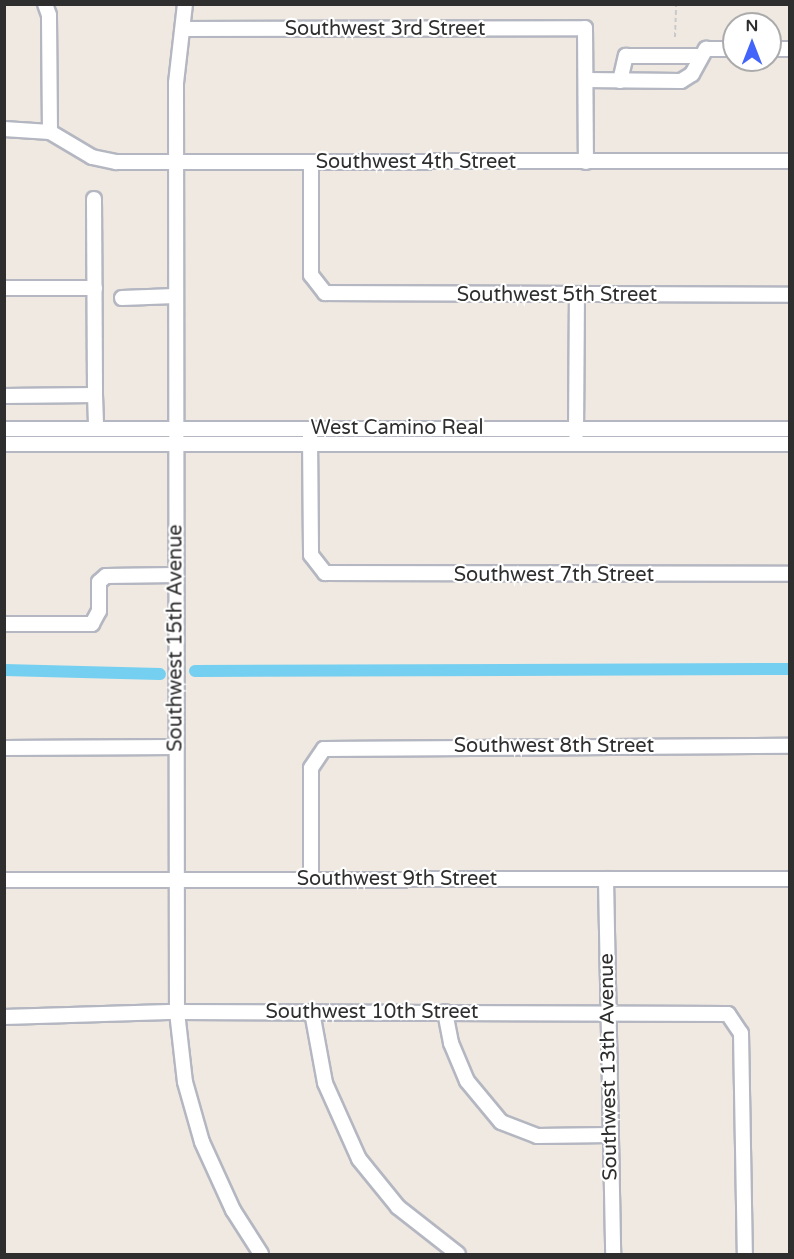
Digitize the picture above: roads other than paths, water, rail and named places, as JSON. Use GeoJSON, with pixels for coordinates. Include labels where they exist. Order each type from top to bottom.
{"type":"FeatureCollection","features":[{"type":"Feature","properties":{"kind":"street"},"geometry":{"type":"LineString","coordinates":[[4,129],[50,132],[49,15],[45,4]]}},
{"type":"Feature","properties":{"kind":"street","name":"Southwest 15th Avenue"},"geometry":{"type":"LineString","coordinates":[[185,4],[185,29],[176,83],[175,162],[177,1012],[185,1082],[202,1143],[233,1210],[261,1254]]}},
{"type":"Feature","properties":{"kind":"street","name":"Southwest 3rd Street"},"geometry":{"type":"LineString","coordinates":[[185,29],[585,28],[586,80]]}},
{"type":"Feature","properties":{"kind":"street"},"geometry":{"type":"LineString","coordinates":[[586,162],[586,80],[681,81],[692,74],[700,56],[706,49],[722,49]]}},
{"type":"Feature","properties":{"kind":"street"},"geometry":{"type":"LineString","coordinates":[[620,81],[626,56],[700,56]]}},
{"type":"Feature","properties":{"kind":"street","name":"Southwest 4th Street"},"geometry":{"type":"LineString","coordinates":[[50,132],[104,161],[789,161]]}},
{"type":"Feature","properties":{"kind":"street","name":"Southwest 5th Street"},"geometry":{"type":"LineString","coordinates":[[311,162],[311,275],[325,293],[577,296],[789,295]]}},
{"type":"Feature","properties":{"kind":"street"},"geometry":{"type":"LineString","coordinates":[[94,199],[96,429]]}},
{"type":"Feature","properties":{"kind":"street"},"geometry":{"type":"LineString","coordinates":[[4,288],[95,288]]}},
{"type":"Feature","properties":{"kind":"street"},"geometry":{"type":"LineString","coordinates":[[122,298],[175,296]]}},
{"type":"Feature","properties":{"kind":"street"},"geometry":{"type":"LineString","coordinates":[[576,444],[577,296]]}},
{"type":"Feature","properties":{"kind":"street"},"geometry":{"type":"LineString","coordinates":[[4,396],[95,395]]}},
{"type":"Feature","properties":{"kind":"street"},"geometry":{"type":"LineString","coordinates":[[310,428],[310,444]]}},
{"type":"Feature","properties":{"kind":"street","name":"West Camino Real"},"geometry":{"type":"LineString","coordinates":[[4,429],[789,429]]}},
{"type":"Feature","properties":{"kind":"street","name":"West Camino Real"},"geometry":{"type":"LineString","coordinates":[[4,444],[789,444]]}},
{"type":"Feature","properties":{"kind":"street","name":"Southwest 7th Street"},"geometry":{"type":"LineString","coordinates":[[310,444],[311,555],[321,569],[336,575],[789,574]]}},
{"type":"Feature","properties":{"kind":"street"},"geometry":{"type":"LineString","coordinates":[[4,624],[92,624],[99,611],[99,582],[106,576],[176,575]]}},
{"type":"Feature","properties":{"kind":"street","name":"Southwest 8th Street"},"geometry":{"type":"LineString","coordinates":[[311,879],[311,768],[320,753],[336,746],[789,746]]}},
{"type":"Feature","properties":{"kind":"street"},"geometry":{"type":"LineString","coordinates":[[4,748],[176,747]]}},
{"type":"Feature","properties":{"kind":"street","name":"Southwest 13th Avenue"},"geometry":{"type":"LineString","coordinates":[[606,879],[613,1254]]}},
{"type":"Feature","properties":{"kind":"street","name":"Southwest 9th Street"},"geometry":{"type":"LineString","coordinates":[[4,880],[789,879]]}},
{"type":"Feature","properties":{"kind":"street","name":"Southwest 10th Street"},"geometry":{"type":"LineString","coordinates":[[4,1017],[177,1012],[717,1012],[737,1022],[741,1033],[745,1254]]}},
{"type":"Feature","properties":{"kind":"street"},"geometry":{"type":"LineString","coordinates":[[312,1012],[325,1083],[359,1159],[398,1207],[458,1254]]}},
{"type":"Feature","properties":{"kind":"street"},"geometry":{"type":"LineString","coordinates":[[445,1012],[451,1042],[467,1081],[501,1122],[537,1136],[610,1135]]}},
{"type":"Feature","properties":{"kind":"waterway"},"geometry":{"type":"LineString","coordinates":[[195,671],[790,669]]}},
{"type":"Feature","properties":{"kind":"waterway"},"geometry":{"type":"LineString","coordinates":[[4,670],[160,674]]}}]}
